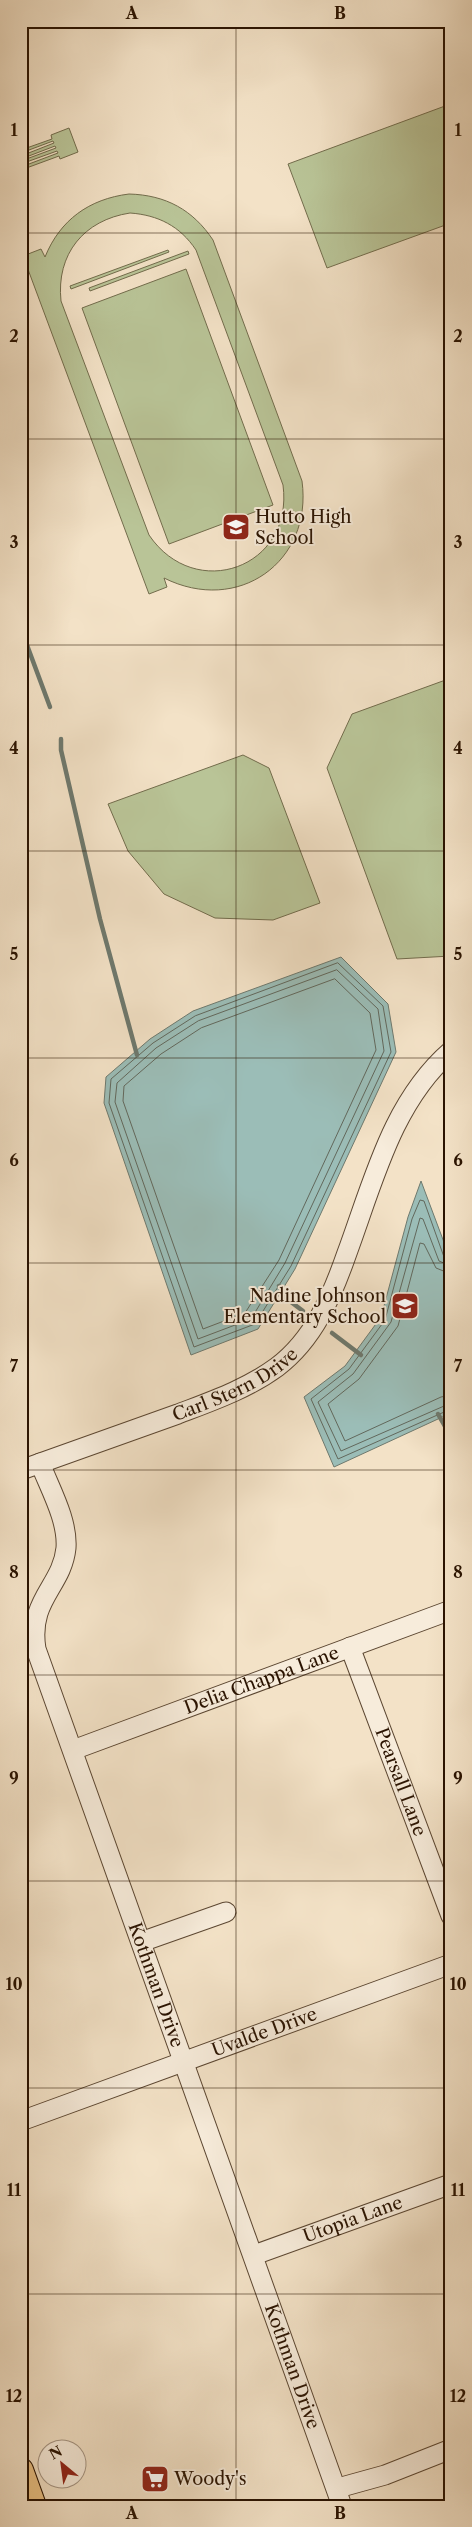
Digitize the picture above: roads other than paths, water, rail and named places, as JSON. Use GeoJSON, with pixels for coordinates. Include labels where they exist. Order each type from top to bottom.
{"type":"FeatureCollection","features":[{"type":"Feature","properties":{"kind":"main road"},"geometry":{"type":"LineString","coordinates":[[21,2470],[34,2506]]}},
{"type":"Feature","properties":{"kind":"street","name":"Carl Stern Drive"},"geometry":{"type":"LineString","coordinates":[[21,1470],[223,1397],[277,1367],[294,1352],[322,1315],[338,1279],[395,1125],[419,1085],[451,1050]]}},
{"type":"Feature","properties":{"kind":"street","name":"Kothman Drive"},"geometry":{"type":"LineString","coordinates":[[40,1463],[62,1523],[66,1548],[62,1562],[36,1616],[34,1633],[36,1649],[340,2497]]}},
{"type":"Feature","properties":{"kind":"street","name":"Delia Chappa Lane"},"geometry":{"type":"LineString","coordinates":[[73,1750],[451,1610]]}},
{"type":"Feature","properties":{"kind":"street","name":"Pearsall Lane"},"geometry":{"type":"LineString","coordinates":[[350,1648],[451,1916]]}},
{"type":"Feature","properties":{"kind":"street"},"geometry":{"type":"LineString","coordinates":[[141,1942],[226,1912]]}},
{"type":"Feature","properties":{"kind":"street","name":"Uvalde Drive"},"geometry":{"type":"LineString","coordinates":[[21,2121],[451,1964]]}},
{"type":"Feature","properties":{"kind":"street","name":"Utopia Lane"},"geometry":{"type":"LineString","coordinates":[[254,2255],[451,2184]]}},
{"type":"Feature","properties":{"kind":"street"},"geometry":{"type":"LineString","coordinates":[[340,2497],[385,2475],[451,2449]]}},
{"type":"Feature","properties":{"kind":"water"},"geometry":{"type":"Polygon","coordinates":[[[341,957],[388,1004],[396,1052],[295,1269],[258,1329],[191,1355],[104,1103],[106,1077],[150,1039],[193,1011],[341,957]]]}},
{"type":"Feature","properties":{"kind":"water"},"geometry":{"type":"Polygon","coordinates":[[[421,1181],[451,1261],[451,1413],[334,1467],[304,1397],[345,1366],[381,1317],[408,1217],[421,1181]]]}},
{"type":"Feature","properties":{"kind":"waterway"},"geometry":{"type":"LineString","coordinates":[[21,629],[50,707]]}},
{"type":"Feature","properties":{"kind":"waterway"},"geometry":{"type":"LineString","coordinates":[[61,739],[61,750],[100,919],[137,1055]]}},
{"type":"Feature","properties":{"kind":"waterway"},"geometry":{"type":"LineString","coordinates":[[279,1286],[287,1299],[303,1311]]}},
{"type":"Feature","properties":{"kind":"waterway"},"geometry":{"type":"LineString","coordinates":[[332,1333],[361,1355]]}},
{"type":"Feature","properties":{"kind":"waterway"},"geometry":{"type":"LineString","coordinates":[[438,1414],[451,1437]]}},
{"type":"Feature","properties":{"kind":"place","name":"Hutto High School"},"geometry":{"type":"Point","coordinates":[236,527]}},
{"type":"Feature","properties":{"kind":"place","name":"Nadine Johnson Elementary School"},"geometry":{"type":"Point","coordinates":[405,1306]}},
{"type":"Feature","properties":{"kind":"place","name":"Woody's"},"geometry":{"type":"Point","coordinates":[155,2479]}}]}
